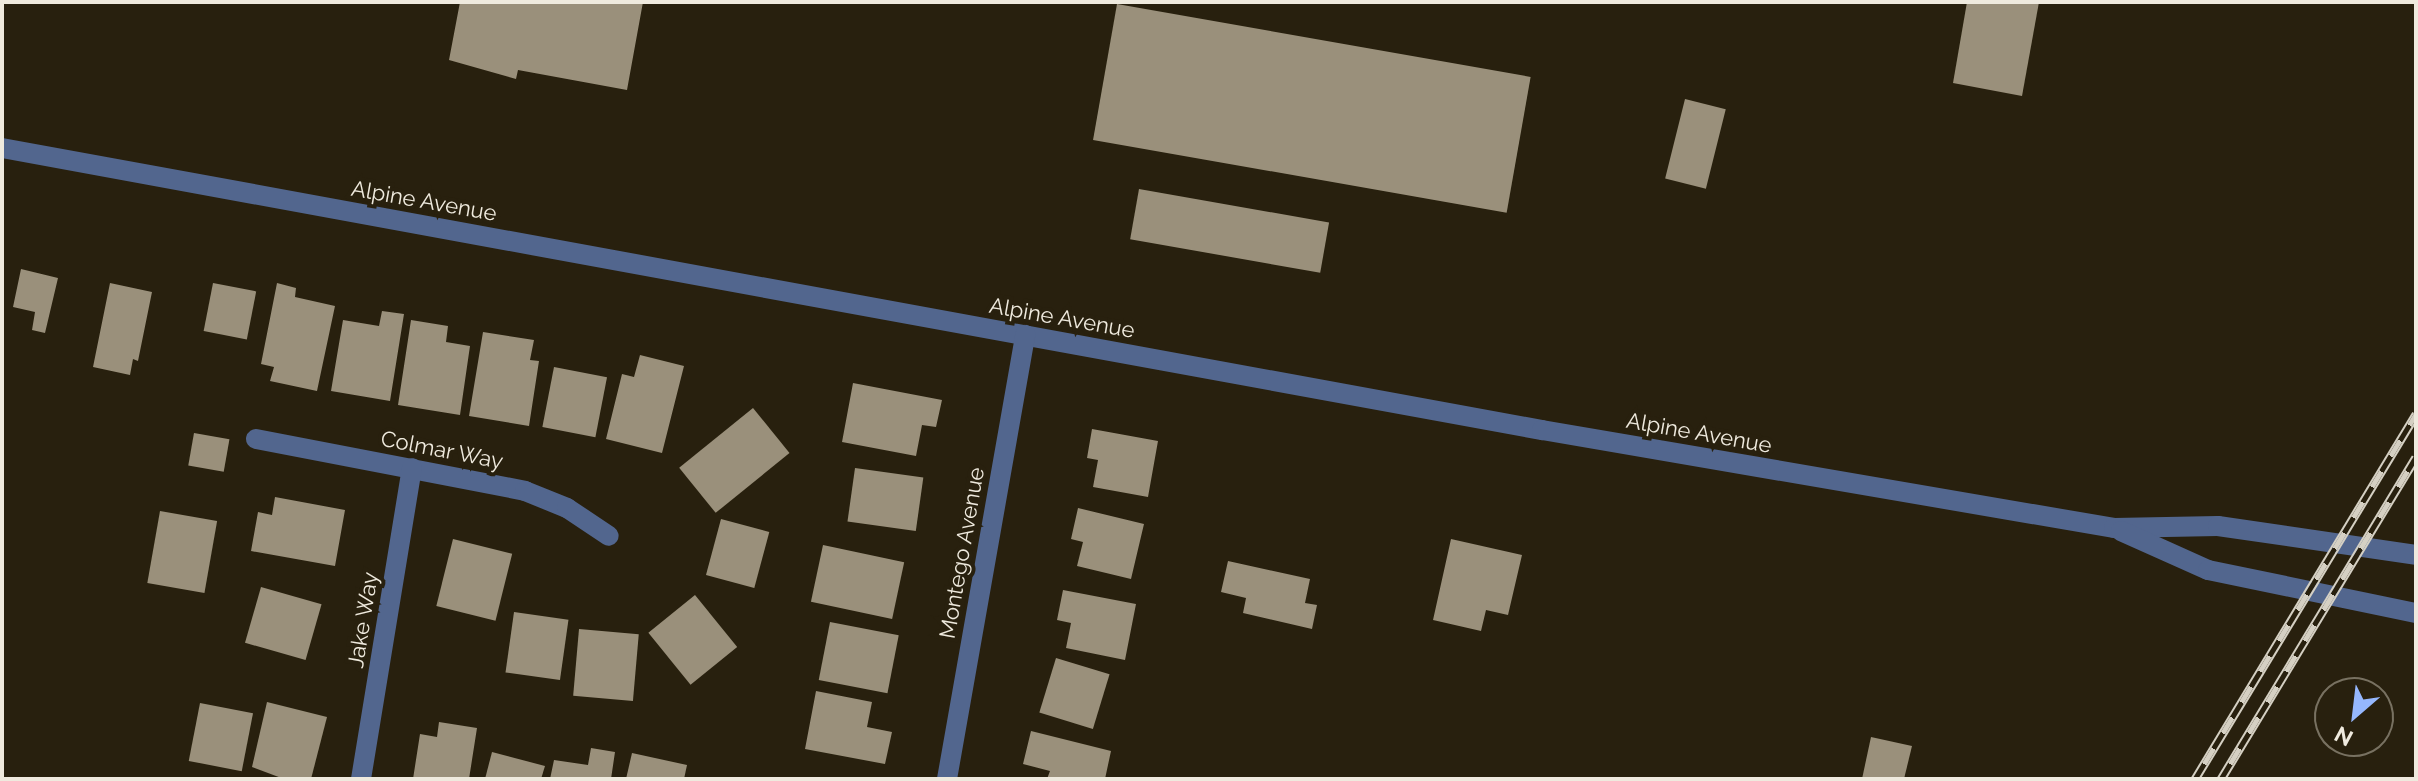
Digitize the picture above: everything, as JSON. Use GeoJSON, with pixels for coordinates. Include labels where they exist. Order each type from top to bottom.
{"type":"FeatureCollection","features":[{"type":"Feature","properties":{"kind":"street","name":"Alpine Avenue"},"geometry":{"type":"LineString","coordinates":[[2,148],[1025,335],[2114,528],[2218,526],[2416,555]]}},
{"type":"Feature","properties":{"kind":"street","name":"Montego Avenue"},"geometry":{"type":"LineString","coordinates":[[947,779],[1025,335]]}},
{"type":"Feature","properties":{"kind":"street","name":"Colmar Way"},"geometry":{"type":"LineString","coordinates":[[256,439],[525,491],[567,508],[609,536]]}},
{"type":"Feature","properties":{"kind":"street","name":"Jake Way"},"geometry":{"type":"LineString","coordinates":[[361,779],[412,468]]}},
{"type":"Feature","properties":{"kind":"street","name":"Alpine Avenue"},"geometry":{"type":"LineString","coordinates":[[2114,528],[2208,570],[2416,613]]}},
{"type":"Feature","properties":{"kind":"building"},"geometry":{"type":"Polygon","coordinates":[[[460,2],[643,2],[627,90],[518,70],[516,79],[449,60],[460,2]]]}},
{"type":"Feature","properties":{"kind":"building"},"geometry":{"type":"Polygon","coordinates":[[[1967,2],[2039,2],[2022,96],[1953,83],[1967,2]]]}},
{"type":"Feature","properties":{"kind":"building"},"geometry":{"type":"Polygon","coordinates":[[[1117,4],[1531,77],[1507,213],[1093,140],[1117,4]]]}},
{"type":"Feature","properties":{"kind":"building"},"geometry":{"type":"Polygon","coordinates":[[[1685,99],[1726,109],[1706,189],[1665,179],[1685,99]]]}},
{"type":"Feature","properties":{"kind":"building"},"geometry":{"type":"Polygon","coordinates":[[[1139,189],[1329,223],[1320,273],[1130,239],[1139,189]]]}},
{"type":"Feature","properties":{"kind":"building"},"geometry":{"type":"Polygon","coordinates":[[[21,269],[58,278],[45,333],[32,330],[35,312],[13,307],[21,269]]]}},
{"type":"Feature","properties":{"kind":"building"},"geometry":{"type":"Polygon","coordinates":[[[110,283],[152,292],[138,361],[133,359],[130,375],[93,367],[110,283]]]}},
{"type":"Feature","properties":{"kind":"building"},"geometry":{"type":"Polygon","coordinates":[[[213,283],[256,291],[247,339],[204,331],[213,283]]]}},
{"type":"Feature","properties":{"kind":"building"},"geometry":{"type":"Polygon","coordinates":[[[277,283],[296,288],[295,297],[335,306],[317,391],[270,381],[274,367],[261,364],[277,283]]]}},
{"type":"Feature","properties":{"kind":"building"},"geometry":{"type":"Polygon","coordinates":[[[382,311],[404,314],[390,401],[331,391],[343,320],[379,326],[382,311]]]}},
{"type":"Feature","properties":{"kind":"building"},"geometry":{"type":"Polygon","coordinates":[[[411,320],[448,326],[446,342],[470,346],[460,415],[398,405],[411,320]]]}},
{"type":"Feature","properties":{"kind":"building"},"geometry":{"type":"Polygon","coordinates":[[[483,332],[534,340],[530,360],[539,361],[529,426],[469,416],[483,332]]]}},
{"type":"Feature","properties":{"kind":"building"},"geometry":{"type":"Polygon","coordinates":[[[640,355],[684,366],[662,453],[606,439],[622,374],[634,377],[640,355]]]}},
{"type":"Feature","properties":{"kind":"building"},"geometry":{"type":"Polygon","coordinates":[[[554,367],[607,377],[595,437],[542,427],[554,367]]]}},
{"type":"Feature","properties":{"kind":"building"},"geometry":{"type":"Polygon","coordinates":[[[853,383],[942,400],[936,427],[922,425],[916,456],[842,442],[853,383]]]}},
{"type":"Feature","properties":{"kind":"building"},"geometry":{"type":"Polygon","coordinates":[[[753,408],[790,453],[716,513],[679,468],[753,408]]]}},
{"type":"Feature","properties":{"kind":"building"},"geometry":{"type":"Polygon","coordinates":[[[1092,429],[1158,441],[1148,497],[1093,487],[1098,460],[1087,458],[1092,429]]]}},
{"type":"Feature","properties":{"kind":"building"},"geometry":{"type":"Polygon","coordinates":[[[194,433],[229,439],[224,472],[188,465],[194,433]]]}},
{"type":"Feature","properties":{"kind":"building"},"geometry":{"type":"Polygon","coordinates":[[[855,468],[923,478],[916,531],[847,521],[855,468]]]}},
{"type":"Feature","properties":{"kind":"building"},"geometry":{"type":"Polygon","coordinates":[[[275,497],[345,510],[335,566],[251,551],[258,512],[272,515],[275,497]]]}},
{"type":"Feature","properties":{"kind":"building"},"geometry":{"type":"Polygon","coordinates":[[[1078,508],[1144,524],[1131,579],[1077,566],[1083,542],[1071,539],[1078,508]]]}},
{"type":"Feature","properties":{"kind":"building"},"geometry":{"type":"Polygon","coordinates":[[[160,511],[217,521],[204,593],[147,583],[160,511]]]}},
{"type":"Feature","properties":{"kind":"building"},"geometry":{"type":"Polygon","coordinates":[[[721,519],[769,532],[754,588],[706,575],[721,519]]]}},
{"type":"Feature","properties":{"kind":"building"},"geometry":{"type":"Polygon","coordinates":[[[453,539],[512,554],[495,621],[436,606],[453,539]]]}},
{"type":"Feature","properties":{"kind":"building"},"geometry":{"type":"Polygon","coordinates":[[[1451,539],[1522,555],[1508,615],[1486,610],[1481,631],[1433,620],[1451,539]]]}},
{"type":"Feature","properties":{"kind":"building"},"geometry":{"type":"Polygon","coordinates":[[[823,545],[904,562],[892,619],[811,602],[823,545]]]}},
{"type":"Feature","properties":{"kind":"building"},"geometry":{"type":"Polygon","coordinates":[[[1228,561],[1310,579],[1305,603],[1317,605],[1312,629],[1243,613],[1246,598],[1221,592],[1228,561]]]}},
{"type":"Feature","properties":{"kind":"building"},"geometry":{"type":"Polygon","coordinates":[[[261,587],[322,604],[306,660],[245,643],[261,587]]]}},
{"type":"Feature","properties":{"kind":"building"},"geometry":{"type":"Polygon","coordinates":[[[1063,590],[1136,604],[1125,660],[1066,648],[1071,623],[1057,620],[1063,590]]]}},
{"type":"Feature","properties":{"kind":"building"},"geometry":{"type":"Polygon","coordinates":[[[695,595],[737,647],[691,685],[648,633],[695,595]]]}},
{"type":"Feature","properties":{"kind":"building"},"geometry":{"type":"Polygon","coordinates":[[[514,612],[568,620],[560,680],[506,672],[514,612]]]}},
{"type":"Feature","properties":{"kind":"building"},"geometry":{"type":"Polygon","coordinates":[[[830,622],[899,635],[887,693],[819,680],[830,622]]]}},
{"type":"Feature","properties":{"kind":"building"},"geometry":{"type":"Polygon","coordinates":[[[579,629],[639,634],[633,701],[573,696],[579,629]]]}},
{"type":"Feature","properties":{"kind":"building"},"geometry":{"type":"Polygon","coordinates":[[[1056,658],[1110,674],[1093,729],[1039,713],[1056,658]]]}},
{"type":"Feature","properties":{"kind":"building"},"geometry":{"type":"Polygon","coordinates":[[[816,691],[872,702],[867,727],[892,732],[885,764],[805,749],[816,691]]]}},
{"type":"Feature","properties":{"kind":"building"},"geometry":{"type":"Polygon","coordinates":[[[267,702],[327,717],[311,779],[284,779],[252,767],[267,702]]]}},
{"type":"Feature","properties":{"kind":"building"},"geometry":{"type":"Polygon","coordinates":[[[200,703],[253,713],[242,771],[189,761],[200,703]]]}},
{"type":"Feature","properties":{"kind":"building"},"geometry":{"type":"Polygon","coordinates":[[[439,722],[477,728],[469,779],[413,779],[420,734],[437,737],[439,722]]]}},
{"type":"Feature","properties":{"kind":"building"},"geometry":{"type":"Polygon","coordinates":[[[1031,731],[1111,751],[1105,779],[1047,779],[1050,771],[1023,764],[1031,731]]]}},
{"type":"Feature","properties":{"kind":"building"},"geometry":{"type":"Polygon","coordinates":[[[1871,737],[1912,746],[1904,779],[1862,779],[1871,737]]]}},
{"type":"Feature","properties":{"kind":"building"},"geometry":{"type":"Polygon","coordinates":[[[591,748],[615,752],[611,779],[550,779],[554,760],[588,765],[591,748]]]}},
{"type":"Feature","properties":{"kind":"building"},"geometry":{"type":"Polygon","coordinates":[[[492,752],[545,766],[541,779],[485,779],[492,752]]]}},
{"type":"Feature","properties":{"kind":"building"},"geometry":{"type":"Polygon","coordinates":[[[632,753],[687,765],[684,779],[626,779],[632,753]]]}},
{"type":"Feature","properties":{"kind":"railway"},"geometry":{"type":"LineString","coordinates":[[2195,779],[2416,414]]}},
{"type":"Feature","properties":{"kind":"railway"},"geometry":{"type":"LineString","coordinates":[[2221,779],[2416,457]]}}]}
